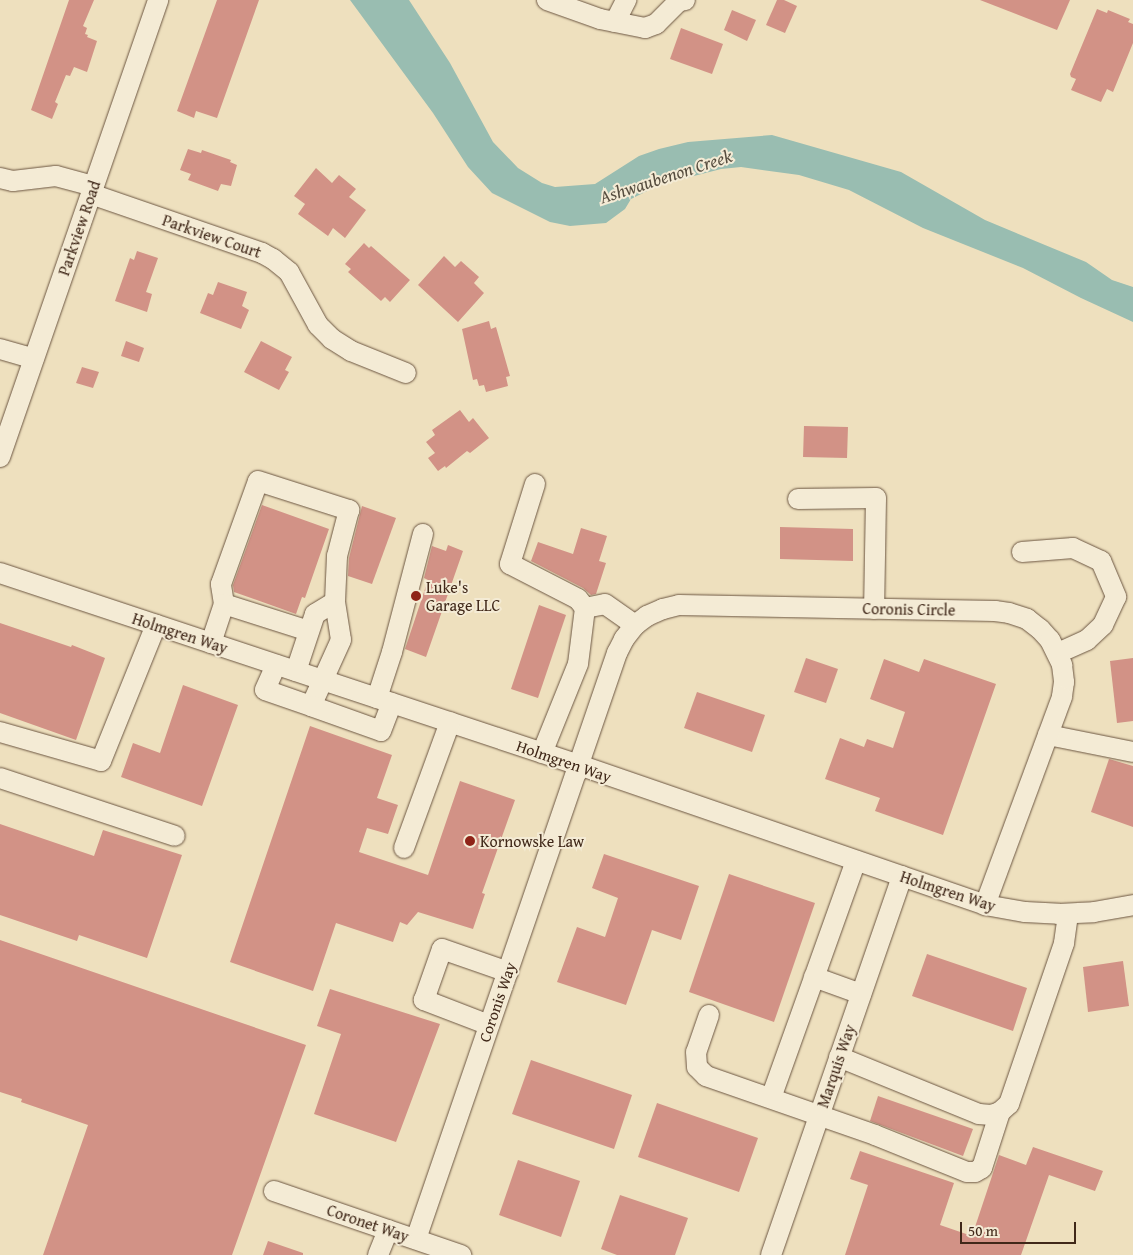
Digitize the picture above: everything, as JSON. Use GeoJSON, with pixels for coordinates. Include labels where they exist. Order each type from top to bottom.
{"type":"FeatureCollection","features":[{"type":"Feature","properties":{"kind":"street","name":"Parkview Road"},"geometry":{"type":"LineString","coordinates":[[0,457],[158,0]]}},
{"type":"Feature","properties":{"kind":"street"},"geometry":{"type":"LineString","coordinates":[[547,0],[616,22],[645,28],[656,24],[679,0],[685,0]]}},
{"type":"Feature","properties":{"kind":"street"},"geometry":{"type":"LineString","coordinates":[[616,22],[626,0]]}},
{"type":"Feature","properties":{"kind":"street","name":"Parkview Court"},"geometry":{"type":"LineString","coordinates":[[0,178],[13,181],[56,176],[262,253],[289,272],[318,325],[332,339],[351,351],[406,373]]}},
{"type":"Feature","properties":{"kind":"street"},"geometry":{"type":"LineString","coordinates":[[0,349],[34,359]]}},
{"type":"Feature","properties":{"kind":"street"},"geometry":{"type":"LineString","coordinates":[[211,643],[224,604],[221,584],[258,481],[349,510],[337,556],[335,602],[341,640],[321,680],[311,706]]}},
{"type":"Feature","properties":{"kind":"street"},"geometry":{"type":"LineString","coordinates":[[534,484],[510,564],[578,599],[585,608],[578,664],[542,753]]}},
{"type":"Feature","properties":{"kind":"street"},"geometry":{"type":"LineString","coordinates":[[798,499],[876,498],[874,609]]}},
{"type":"Feature","properties":{"kind":"street"},"geometry":{"type":"LineString","coordinates":[[276,665],[265,690],[381,731],[392,652],[423,534]]}},
{"type":"Feature","properties":{"kind":"street"},"geometry":{"type":"LineString","coordinates":[[1022,552],[1073,548],[1080,551],[1101,562],[1116,597],[1103,625],[1088,640],[1058,653]]}},
{"type":"Feature","properties":{"kind":"street","name":"Holmgren Way"},"geometry":{"type":"LineString","coordinates":[[0,574],[579,765],[986,905],[1024,912],[1068,914],[1094,912],[1133,905]]}},
{"type":"Feature","properties":{"kind":"street"},"geometry":{"type":"LineString","coordinates":[[296,671],[314,614],[335,602]]}},
{"type":"Feature","properties":{"kind":"street"},"geometry":{"type":"LineString","coordinates":[[224,604],[309,631]]}},
{"type":"Feature","properties":{"kind":"street"},"geometry":{"type":"LineString","coordinates":[[585,608],[604,604],[635,626]]}},
{"type":"Feature","properties":{"kind":"street","name":"Coronis Circle"},"geometry":{"type":"LineString","coordinates":[[579,765],[624,638],[647,616],[663,609],[679,605],[874,609],[1009,613],[1027,619],[1040,629],[1058,653],[1064,682],[1062,697],[986,905]]}},
{"type":"Feature","properties":{"kind":"street"},"geometry":{"type":"LineString","coordinates":[[0,732],[101,761],[156,625]]}},
{"type":"Feature","properties":{"kind":"street"},"geometry":{"type":"LineString","coordinates":[[578,664],[610,674]]}},
{"type":"Feature","properties":{"kind":"street"},"geometry":{"type":"LineString","coordinates":[[404,848],[450,722]]}},
{"type":"Feature","properties":{"kind":"street"},"geometry":{"type":"LineString","coordinates":[[1048,735],[1133,752]]}},
{"type":"Feature","properties":{"kind":"street","name":"Coronis Way"},"geometry":{"type":"LineString","coordinates":[[416,1239],[579,765]]}},
{"type":"Feature","properties":{"kind":"street"},"geometry":{"type":"LineString","coordinates":[[0,778],[175,836]]}},
{"type":"Feature","properties":{"kind":"street"},"geometry":{"type":"LineString","coordinates":[[771,1098],[856,861]]}},
{"type":"Feature","properties":{"kind":"street","name":"Marquis Way"},"geometry":{"type":"LineString","coordinates":[[774,1254],[819,1115],[902,876]]}},
{"type":"Feature","properties":{"kind":"street"},"geometry":{"type":"LineString","coordinates":[[839,1057],[978,1114],[991,1115],[1000,1112],[1009,1104],[1064,943],[1068,914]]}},
{"type":"Feature","properties":{"kind":"street"},"geometry":{"type":"LineString","coordinates":[[489,1025],[424,1000],[442,949],[508,972]]}},
{"type":"Feature","properties":{"kind":"street"},"geometry":{"type":"LineString","coordinates":[[814,977],[861,994]]}},
{"type":"Feature","properties":{"kind":"street"},"geometry":{"type":"LineString","coordinates":[[709,1015],[696,1052],[697,1067],[706,1076],[875,1135],[967,1172],[975,1172],[982,1168],[1000,1112]]}},
{"type":"Feature","properties":{"kind":"street","name":"Coronet Way"},"geometry":{"type":"LineString","coordinates":[[274,1191],[461,1255]]}},
{"type":"Feature","properties":{"kind":"street"},"geometry":{"type":"LineString","coordinates":[[378,1255],[388,1230]]}},
{"type":"Feature","properties":{"kind":"water","name":"Ashwaubenon Creek"},"geometry":{"type":"Polygon","coordinates":[[[350,0],[409,0],[450,63],[493,142],[518,168],[542,183],[555,187],[595,184],[639,156],[659,149],[688,142],[772,135],[901,172],[985,220],[1086,262],[1112,280],[1133,287],[1133,322],[1023,268],[923,228],[849,190],[799,175],[741,167],[721,169],[659,185],[631,199],[625,209],[606,223],[570,226],[550,222],[492,193],[468,167],[433,113],[350,0]]]}},
{"type":"Feature","properties":{"kind":"building"},"geometry":{"type":"Polygon","coordinates":[[[69,0],[94,0],[83,26],[87,28],[85,34],[88,35],[87,37],[97,41],[87,72],[74,67],[70,76],[66,75],[55,102],[58,104],[52,119],[31,110],[69,0]]]}},
{"type":"Feature","properties":{"kind":"building"},"geometry":{"type":"Polygon","coordinates":[[[217,0],[259,0],[217,118],[196,111],[194,118],[177,111],[217,0]]]}},
{"type":"Feature","properties":{"kind":"building"},"geometry":{"type":"Polygon","coordinates":[[[777,0],[784,0],[797,6],[785,33],[766,25],[777,0]]]}},
{"type":"Feature","properties":{"kind":"building"},"geometry":{"type":"Polygon","coordinates":[[[980,0],[1070,0],[1057,30],[980,0]]]}},
{"type":"Feature","properties":{"kind":"building"},"geometry":{"type":"Polygon","coordinates":[[[1097,9],[1107,13],[1108,10],[1130,19],[1128,22],[1133,24],[1133,43],[1113,92],[1107,89],[1101,102],[1071,90],[1076,79],[1071,77],[1070,74],[1097,9]]]}},
{"type":"Feature","properties":{"kind":"building"},"geometry":{"type":"Polygon","coordinates":[[[732,10],[756,20],[747,41],[724,30],[732,10]]]}},
{"type":"Feature","properties":{"kind":"building"},"geometry":{"type":"Polygon","coordinates":[[[681,28],[723,44],[712,74],[670,59],[681,28]]]}},
{"type":"Feature","properties":{"kind":"building"},"geometry":{"type":"Polygon","coordinates":[[[188,149],[201,153],[202,150],[231,160],[230,162],[237,165],[231,186],[221,184],[218,191],[188,180],[191,174],[180,170],[188,149]]]}},
{"type":"Feature","properties":{"kind":"building"},"geometry":{"type":"Polygon","coordinates":[[[316,168],[332,183],[339,175],[356,189],[349,197],[366,210],[345,238],[333,228],[328,236],[298,214],[305,204],[294,196],[316,168]]]}},
{"type":"Feature","properties":{"kind":"building"},"geometry":{"type":"Polygon","coordinates":[[[364,243],[369,248],[371,246],[410,280],[390,302],[385,297],[381,301],[348,272],[351,269],[345,264],[364,243]]]}},
{"type":"Feature","properties":{"kind":"building"},"geometry":{"type":"Polygon","coordinates":[[[137,251],[158,258],[146,292],[152,294],[147,312],[115,301],[130,258],[134,260],[137,251]]]}},
{"type":"Feature","properties":{"kind":"building"},"geometry":{"type":"Polygon","coordinates":[[[444,256],[455,267],[461,261],[479,277],[474,283],[484,293],[458,322],[418,285],[444,256]]]}},
{"type":"Feature","properties":{"kind":"building"},"geometry":{"type":"Polygon","coordinates":[[[218,282],[247,292],[242,306],[249,310],[241,329],[200,313],[208,293],[213,295],[218,282]]]}},
{"type":"Feature","properties":{"kind":"building"},"geometry":{"type":"Polygon","coordinates":[[[489,321],[491,329],[496,327],[510,376],[506,377],[508,386],[486,392],[484,385],[479,386],[477,379],[473,380],[462,329],[489,321]]]}},
{"type":"Feature","properties":{"kind":"building"},"geometry":{"type":"Polygon","coordinates":[[[126,341],[144,348],[139,362],[121,356],[126,341]]]}},
{"type":"Feature","properties":{"kind":"building"},"geometry":{"type":"Polygon","coordinates":[[[261,341],[292,357],[285,370],[289,372],[279,390],[244,372],[261,341]]]}},
{"type":"Feature","properties":{"kind":"building"},"geometry":{"type":"Polygon","coordinates":[[[82,367],[99,372],[93,388],[76,383],[82,367]]]}},
{"type":"Feature","properties":{"kind":"building"},"geometry":{"type":"Polygon","coordinates":[[[460,410],[469,422],[473,418],[489,438],[470,453],[467,451],[446,468],[445,466],[438,471],[428,458],[435,453],[426,442],[435,435],[432,430],[460,410]]]}},
{"type":"Feature","properties":{"kind":"building"},"geometry":{"type":"Polygon","coordinates":[[[804,426],[848,427],[847,458],[803,457],[804,426]]]}},
{"type":"Feature","properties":{"kind":"building"},"geometry":{"type":"Polygon","coordinates":[[[262,505],[329,529],[305,598],[302,597],[296,614],[234,592],[233,585],[262,505]]]}},
{"type":"Feature","properties":{"kind":"building"},"geometry":{"type":"Polygon","coordinates":[[[362,506],[396,518],[372,584],[348,576],[349,558],[362,506]]]}},
{"type":"Feature","properties":{"kind":"building"},"geometry":{"type":"Polygon","coordinates":[[[780,527],[853,529],[853,561],[780,559],[780,527]]]}},
{"type":"Feature","properties":{"kind":"building"},"geometry":{"type":"Polygon","coordinates":[[[581,528],[607,536],[599,561],[606,563],[596,594],[591,595],[583,588],[531,561],[538,542],[573,554],[581,528]]]}},
{"type":"Feature","properties":{"kind":"building"},"geometry":{"type":"Polygon","coordinates":[[[448,545],[463,551],[426,657],[405,649],[428,580],[424,578],[432,546],[446,551],[448,545]]]}},
{"type":"Feature","properties":{"kind":"building"},"geometry":{"type":"Polygon","coordinates":[[[539,605],[566,615],[538,698],[511,689],[539,605]]]}},
{"type":"Feature","properties":{"kind":"building"},"geometry":{"type":"Polygon","coordinates":[[[0,623],[71,647],[72,645],[105,658],[76,740],[0,713],[0,623]]]}},
{"type":"Feature","properties":{"kind":"building"},"geometry":{"type":"Polygon","coordinates":[[[806,658],[838,669],[826,703],[794,692],[806,658]]]}},
{"type":"Feature","properties":{"kind":"building"},"geometry":{"type":"Polygon","coordinates":[[[1133,658],[1133,721],[1117,723],[1110,661],[1133,658]]]}},
{"type":"Feature","properties":{"kind":"building"},"geometry":{"type":"Polygon","coordinates":[[[884,659],[919,672],[924,659],[996,684],[943,835],[875,811],[880,798],[825,779],[840,738],[864,747],[867,739],[893,748],[905,712],[870,699],[884,659]]]}},
{"type":"Feature","properties":{"kind":"building"},"geometry":{"type":"Polygon","coordinates":[[[183,685],[238,705],[202,806],[121,777],[133,743],[160,753],[183,685]]]}},
{"type":"Feature","properties":{"kind":"building"},"geometry":{"type":"Polygon","coordinates":[[[697,692],[765,715],[752,752],[684,728],[697,692]]]}},
{"type":"Feature","properties":{"kind":"building"},"geometry":{"type":"Polygon","coordinates":[[[310,726],[392,755],[377,798],[398,805],[388,834],[367,828],[359,852],[428,875],[460,781],[515,800],[482,893],[485,894],[473,929],[418,912],[407,925],[400,922],[393,942],[336,923],[313,991],[230,962],[310,726]]]}},
{"type":"Feature","properties":{"kind":"building"},"geometry":{"type":"Polygon","coordinates":[[[1109,759],[1133,766],[1133,827],[1091,812],[1109,759]]]}},
{"type":"Feature","properties":{"kind":"building"},"geometry":{"type":"Polygon","coordinates":[[[0,824],[94,856],[103,830],[182,855],[147,958],[79,935],[77,941],[0,915],[0,824]]]}},
{"type":"Feature","properties":{"kind":"building"},"geometry":{"type":"Polygon","coordinates":[[[604,854],[699,886],[681,940],[652,930],[626,1005],[557,982],[577,927],[605,937],[618,898],[592,888],[604,854]]]}},
{"type":"Feature","properties":{"kind":"building"},"geometry":{"type":"Polygon","coordinates":[[[729,874],[815,903],[774,1022],[689,992],[729,874]]]}},
{"type":"Feature","properties":{"kind":"building"},"geometry":{"type":"Polygon","coordinates":[[[0,940],[306,1045],[232,1255],[43,1255],[88,1125],[21,1102],[22,1099],[0,1092],[0,940]]]}},
{"type":"Feature","properties":{"kind":"building"},"geometry":{"type":"Polygon","coordinates":[[[927,954],[1027,988],[1013,1031],[912,996],[927,954]]]}},
{"type":"Feature","properties":{"kind":"building"},"geometry":{"type":"Polygon","coordinates":[[[1123,961],[1129,1006],[1088,1012],[1083,967],[1123,961]]]}},
{"type":"Feature","properties":{"kind":"building"},"geometry":{"type":"Polygon","coordinates":[[[330,989],[440,1024],[396,1142],[314,1114],[341,1034],[317,1026],[330,989]]]}},
{"type":"Feature","properties":{"kind":"building"},"geometry":{"type":"Polygon","coordinates":[[[531,1060],[632,1095],[614,1149],[512,1114],[531,1060]]]}},
{"type":"Feature","properties":{"kind":"building"},"geometry":{"type":"Polygon","coordinates":[[[878,1096],[973,1129],[963,1156],[870,1121],[878,1096]]]}},
{"type":"Feature","properties":{"kind":"building"},"geometry":{"type":"Polygon","coordinates":[[[657,1103],[758,1138],[739,1192],[638,1157],[657,1103]]]}},
{"type":"Feature","properties":{"kind":"building"},"geometry":{"type":"Polygon","coordinates":[[[1033,1147],[1103,1171],[1095,1191],[1049,1175],[1021,1255],[845,1255],[868,1185],[850,1179],[860,1151],[954,1183],[940,1225],[972,1236],[999,1155],[1026,1165],[1033,1147]]]}},
{"type":"Feature","properties":{"kind":"building"},"geometry":{"type":"Polygon","coordinates":[[[518,1160],[580,1181],[561,1237],[499,1215],[518,1160]]]}},
{"type":"Feature","properties":{"kind":"building"},"geometry":{"type":"Polygon","coordinates":[[[620,1195],[688,1218],[675,1255],[617,1255],[601,1249],[620,1195]]]}},
{"type":"Feature","properties":{"kind":"building"},"geometry":{"type":"Polygon","coordinates":[[[268,1241],[303,1253],[303,1255],[263,1255],[268,1241]]]}},
{"type":"Feature","properties":{"kind":"place","name":"Luke's Garage LLC"},"geometry":{"type":"Point","coordinates":[416,596]}},
{"type":"Feature","properties":{"kind":"place","name":"Kornowske Law"},"geometry":{"type":"Point","coordinates":[470,841]}}]}
